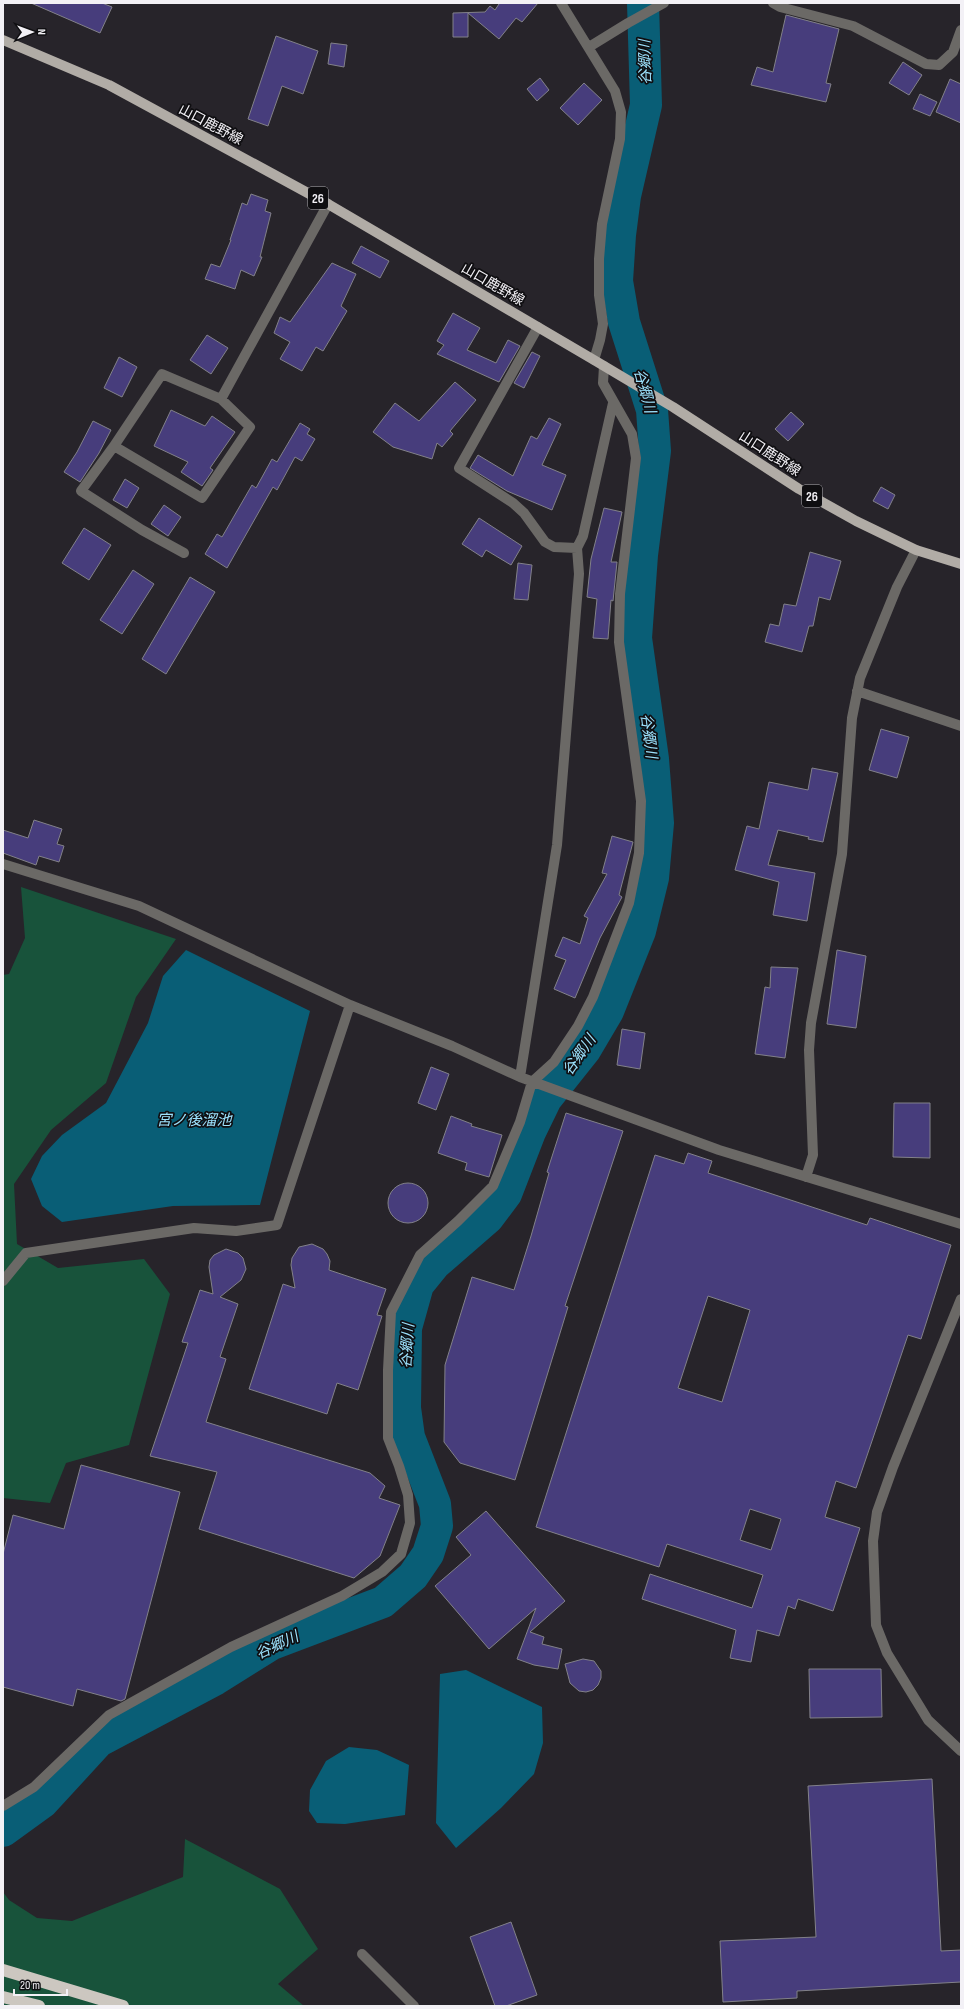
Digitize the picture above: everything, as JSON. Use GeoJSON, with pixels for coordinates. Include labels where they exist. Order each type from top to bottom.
{"type":"FeatureCollection","features":[{"type":"Feature","properties":{"kind":"highway"},"geometry":{"type":"LineString","coordinates":[[3,1970],[108,2000],[123,2006]]}},
{"type":"Feature","properties":{"kind":"highway"},"geometry":{"type":"LineString","coordinates":[[3,1997],[39,2006]]}},
{"type":"Feature","properties":{"kind":"main road","name":"山口鹿野線"},"geometry":{"type":"LineString","coordinates":[[3,40],[109,85],[328,204],[673,407],[799,489],[856,521],[916,550],[961,564]]}},
{"type":"Feature","properties":{"kind":"street"},"geometry":{"type":"LineString","coordinates":[[561,3],[615,91],[622,112],[620,139],[602,224],[599,259],[599,288],[603,324],[594,360]]}},
{"type":"Feature","properties":{"kind":"street"},"geometry":{"type":"LineString","coordinates":[[589,47],[632,20],[664,3]]}},
{"type":"Feature","properties":{"kind":"street"},"geometry":{"type":"LineString","coordinates":[[773,3],[853,26],[896,50],[926,64],[939,65],[953,52],[961,30]]}},
{"type":"Feature","properties":{"kind":"street"},"geometry":{"type":"LineString","coordinates":[[221,399],[328,204]]}},
{"type":"Feature","properties":{"kind":"street"},"geometry":{"type":"LineString","coordinates":[[538,327],[459,468],[513,503],[524,513],[545,542],[554,547],[578,548]]}},
{"type":"Feature","properties":{"kind":"street"},"geometry":{"type":"LineString","coordinates":[[3,1806],[34,1787],[109,1715],[231,1647],[342,1596],[382,1572],[401,1554],[410,1523],[408,1495],[388,1438],[388,1370],[391,1312],[420,1255],[458,1221],[493,1186],[536,1083],[554,1062],[578,1026],[593,997],[629,904],[639,853],[641,801],[618,642],[620,594],[636,458],[632,434],[603,383],[604,366]]}},
{"type":"Feature","properties":{"kind":"street"},"geometry":{"type":"LineString","coordinates":[[114,446],[202,498],[250,427],[221,399],[162,374],[114,446],[81,490],[142,530],[184,553]]}},
{"type":"Feature","properties":{"kind":"street"},"geometry":{"type":"LineString","coordinates":[[520,1077],[557,845],[579,574],[578,548],[583,536],[613,403]]}},
{"type":"Feature","properties":{"kind":"street"},"geometry":{"type":"LineString","coordinates":[[806,1177],[813,1155],[810,1050],[811,1022],[842,854],[852,718],[860,678],[883,617],[916,550]]}},
{"type":"Feature","properties":{"kind":"street"},"geometry":{"type":"LineString","coordinates":[[858,691],[961,726]]}},
{"type":"Feature","properties":{"kind":"street"},"geometry":{"type":"LineString","coordinates":[[3,864],[139,906],[350,1005],[452,1046],[520,1077],[565,1094],[719,1150],[961,1224]]}},
{"type":"Feature","properties":{"kind":"street"},"geometry":{"type":"LineString","coordinates":[[3,1281],[26,1253],[194,1228],[236,1232],[277,1225],[350,1005]]}},
{"type":"Feature","properties":{"kind":"street"},"geometry":{"type":"LineString","coordinates":[[961,1299],[877,1512],[873,1541],[876,1625],[887,1653],[928,1720],[961,1751]]}},
{"type":"Feature","properties":{"kind":"street"},"geometry":{"type":"LineString","coordinates":[[362,1954],[414,2006]]}},
{"type":"Feature","properties":{"kind":"green space"},"geometry":{"type":"Polygon","coordinates":[[[21,887],[176,939],[136,997],[106,1083],[51,1130],[14,1184],[17,1244],[58,1268],[144,1259],[170,1294],[129,1445],[66,1463],[50,1503],[3,1498],[3,975],[9,974],[25,938],[21,887]]]}},
{"type":"Feature","properties":{"kind":"green space"},"geometry":{"type":"Polygon","coordinates":[[[185,1839],[280,1889],[318,1949],[278,1984],[304,2006],[3,2006],[3,1892],[9,1900],[37,1918],[72,1921],[183,1877],[185,1839]]]}},
{"type":"Feature","properties":{"kind":"water","name":"宮ノ後溜池"},"geometry":{"type":"Polygon","coordinates":[[[186,950],[310,1011],[260,1205],[173,1206],[62,1222],[42,1206],[31,1179],[42,1156],[62,1135],[106,1103],[148,1023],[163,976],[186,950]]]}},
{"type":"Feature","properties":{"kind":"water"},"geometry":{"type":"Polygon","coordinates":[[[466,1670],[542,1707],[543,1743],[534,1774],[501,1808],[456,1848],[436,1823],[440,1674],[466,1670]]]}},
{"type":"Feature","properties":{"kind":"water"},"geometry":{"type":"Polygon","coordinates":[[[349,1747],[377,1750],[409,1765],[405,1815],[345,1824],[317,1823],[309,1811],[310,1790],[326,1761],[349,1747]]]}},
{"type":"Feature","properties":{"kind":"building"},"geometry":{"type":"Polygon","coordinates":[[[31,3],[102,3],[112,7],[100,33],[31,3]]]}},
{"type":"Feature","properties":{"kind":"building"},"geometry":{"type":"Polygon","coordinates":[[[498,3],[538,3],[522,22],[516,18],[499,39],[468,13],[468,37],[453,37],[453,13],[485,12],[490,6],[495,10],[499,4],[498,3]]]}},
{"type":"Feature","properties":{"kind":"building"},"geometry":{"type":"Polygon","coordinates":[[[786,15],[839,29],[826,83],[831,84],[826,102],[751,85],[757,67],[773,72],[786,15]]]}},
{"type":"Feature","properties":{"kind":"building"},"geometry":{"type":"Polygon","coordinates":[[[276,36],[318,51],[303,94],[282,86],[268,126],[248,119],[276,36]]]}},
{"type":"Feature","properties":{"kind":"building"},"geometry":{"type":"Polygon","coordinates":[[[331,43],[347,45],[344,67],[328,64],[331,43]]]}},
{"type":"Feature","properties":{"kind":"building"},"geometry":{"type":"Polygon","coordinates":[[[903,62],[922,75],[909,95],[889,83],[903,62]]]}},
{"type":"Feature","properties":{"kind":"building"},"geometry":{"type":"Polygon","coordinates":[[[540,78],[549,90],[537,101],[527,89],[540,78]]]}},
{"type":"Feature","properties":{"kind":"building"},"geometry":{"type":"Polygon","coordinates":[[[950,79],[961,84],[961,123],[936,112],[950,79]]]}},
{"type":"Feature","properties":{"kind":"building"},"geometry":{"type":"Polygon","coordinates":[[[584,83],[602,100],[578,125],[560,108],[584,83]]]}},
{"type":"Feature","properties":{"kind":"building"},"geometry":{"type":"Polygon","coordinates":[[[920,94],[937,102],[930,116],[913,109],[920,94]]]}},
{"type":"Feature","properties":{"kind":"building"},"geometry":{"type":"Polygon","coordinates":[[[251,194],[268,200],[265,211],[271,213],[260,257],[262,257],[254,276],[241,270],[235,289],[205,279],[211,264],[220,267],[231,240],[242,203],[247,205],[251,194]]]}},
{"type":"Feature","properties":{"kind":"building"},"geometry":{"type":"Polygon","coordinates":[[[361,246],[389,261],[380,278],[352,263],[361,246]]]}},
{"type":"Feature","properties":{"kind":"building"},"geometry":{"type":"Polygon","coordinates":[[[332,263],[356,274],[341,306],[347,311],[323,351],[316,347],[302,371],[280,359],[290,342],[274,333],[280,317],[290,322],[332,263]]]}},
{"type":"Feature","properties":{"kind":"building"},"geometry":{"type":"Polygon","coordinates":[[[453,313],[480,328],[467,350],[496,363],[508,340],[520,346],[499,382],[437,354],[444,345],[437,341],[453,313]]]}},
{"type":"Feature","properties":{"kind":"building"},"geometry":{"type":"Polygon","coordinates":[[[207,335],[228,348],[211,374],[190,360],[207,335]]]}},
{"type":"Feature","properties":{"kind":"building"},"geometry":{"type":"Polygon","coordinates":[[[532,352],[540,356],[524,388],[514,383],[532,352]]]}},
{"type":"Feature","properties":{"kind":"building"},"geometry":{"type":"Polygon","coordinates":[[[119,357],[137,367],[122,397],[104,388],[119,357]]]}},
{"type":"Feature","properties":{"kind":"building"},"geometry":{"type":"Polygon","coordinates":[[[455,382],[476,400],[450,431],[453,434],[442,447],[437,443],[432,459],[393,447],[373,432],[395,403],[419,421],[455,382]]]}},
{"type":"Feature","properties":{"kind":"building"},"geometry":{"type":"Polygon","coordinates":[[[171,410],[205,426],[212,416],[235,432],[210,468],[213,470],[202,486],[181,472],[188,462],[154,446],[171,410]]]}},
{"type":"Feature","properties":{"kind":"building"},"geometry":{"type":"Polygon","coordinates":[[[791,412],[804,424],[788,441],[775,429],[791,412]]]}},
{"type":"Feature","properties":{"kind":"building"},"geometry":{"type":"Polygon","coordinates":[[[549,418],[561,424],[542,465],[566,475],[552,510],[507,491],[470,468],[478,455],[513,476],[531,436],[537,439],[549,418]]]}},
{"type":"Feature","properties":{"kind":"building"},"geometry":{"type":"Polygon","coordinates":[[[93,421],[111,430],[99,453],[80,482],[64,472],[77,452],[93,421]]]}},
{"type":"Feature","properties":{"kind":"building"},"geometry":{"type":"Polygon","coordinates":[[[300,423],[310,429],[307,434],[315,439],[302,461],[295,457],[277,490],[273,487],[227,568],[205,554],[217,534],[222,537],[252,485],[256,488],[272,459],[277,462],[300,423]]]}},
{"type":"Feature","properties":{"kind":"building"},"geometry":{"type":"Polygon","coordinates":[[[125,479],[139,488],[127,508],[113,500],[125,479]]]}},
{"type":"Feature","properties":{"kind":"building"},"geometry":{"type":"Polygon","coordinates":[[[881,487],[895,495],[888,509],[873,501],[881,487]]]}},
{"type":"Feature","properties":{"kind":"building"},"geometry":{"type":"Polygon","coordinates":[[[164,505],[181,517],[168,536],[151,524],[164,505]]]}},
{"type":"Feature","properties":{"kind":"building"},"geometry":{"type":"Polygon","coordinates":[[[604,508],[622,512],[611,562],[617,562],[613,601],[611,600],[608,639],[593,638],[597,599],[587,597],[591,559],[604,508]]]}},
{"type":"Feature","properties":{"kind":"building"},"geometry":{"type":"Polygon","coordinates":[[[479,518],[522,546],[511,565],[486,550],[482,557],[462,544],[479,518]]]}},
{"type":"Feature","properties":{"kind":"building"},"geometry":{"type":"Polygon","coordinates":[[[84,528],[111,545],[89,580],[62,563],[84,528]]]}},
{"type":"Feature","properties":{"kind":"building"},"geometry":{"type":"Polygon","coordinates":[[[810,552],[841,561],[830,600],[819,597],[813,626],[809,626],[802,652],[765,642],[770,624],[779,626],[784,604],[796,606],[810,552]]]}},
{"type":"Feature","properties":{"kind":"building"},"geometry":{"type":"Polygon","coordinates":[[[518,563],[532,565],[528,600],[514,599],[518,563]]]}},
{"type":"Feature","properties":{"kind":"building"},"geometry":{"type":"Polygon","coordinates":[[[133,570],[154,584],[122,634],[100,620],[133,570]]]}},
{"type":"Feature","properties":{"kind":"building"},"geometry":{"type":"Polygon","coordinates":[[[190,577],[215,592],[166,674],[142,659],[190,577]]]}},
{"type":"Feature","properties":{"kind":"building"},"geometry":{"type":"Polygon","coordinates":[[[881,729],[909,737],[897,778],[869,770],[881,729]]]}},
{"type":"Feature","properties":{"kind":"building"},"geometry":{"type":"Polygon","coordinates":[[[812,768],[838,773],[823,842],[808,839],[809,837],[778,830],[768,865],[815,873],[807,921],[773,915],[779,882],[735,870],[747,826],[759,829],[769,782],[808,790],[812,768]]]}},
{"type":"Feature","properties":{"kind":"building"},"geometry":{"type":"Polygon","coordinates":[[[34,820],[62,829],[57,844],[64,846],[59,862],[39,856],[36,865],[3,853],[3,830],[28,838],[34,820]]]}},
{"type":"Feature","properties":{"kind":"building"},"geometry":{"type":"Polygon","coordinates":[[[612,836],[633,842],[619,895],[622,897],[600,938],[575,998],[554,989],[566,960],[555,956],[563,937],[580,944],[588,918],[584,916],[607,874],[602,873],[612,836]]]}},
{"type":"Feature","properties":{"kind":"building"},"geometry":{"type":"Polygon","coordinates":[[[837,950],[866,956],[856,1028],[827,1024],[837,950]]]}},
{"type":"Feature","properties":{"kind":"building"},"geometry":{"type":"Polygon","coordinates":[[[771,967],[798,968],[785,1058],[755,1054],[765,987],[770,988],[771,967]]]}},
{"type":"Feature","properties":{"kind":"building"},"geometry":{"type":"Polygon","coordinates":[[[622,1029],[645,1033],[640,1069],[617,1065],[622,1029]]]}},
{"type":"Feature","properties":{"kind":"building"},"geometry":{"type":"Polygon","coordinates":[[[431,1067],[449,1074],[436,1110],[418,1103],[431,1067]]]}},
{"type":"Feature","properties":{"kind":"building"},"geometry":{"type":"Polygon","coordinates":[[[894,1103],[930,1103],[930,1158],[893,1157],[894,1103]]]}},
{"type":"Feature","properties":{"kind":"building"},"geometry":{"type":"Polygon","coordinates":[[[566,1113],[623,1131],[565,1306],[568,1307],[515,1480],[460,1463],[444,1442],[445,1365],[472,1277],[514,1290],[549,1173],[547,1172],[566,1113]]]}},
{"type":"Feature","properties":{"kind":"building"},"geometry":{"type":"Polygon","coordinates":[[[451,1116],[472,1124],[471,1126],[502,1135],[489,1177],[465,1170],[467,1163],[438,1153],[451,1116]]]}},
{"type":"Feature","properties":{"kind":"building"},"geometry":{"type":"Polygon","coordinates":[[[688,1153],[712,1161],[708,1173],[867,1225],[870,1218],[951,1245],[921,1339],[908,1335],[856,1488],[836,1481],[825,1517],[860,1528],[833,1611],[798,1599],[795,1609],[788,1606],[779,1636],[757,1630],[751,1662],[730,1658],[736,1630],[642,1599],[650,1574],[752,1608],[763,1575],[667,1544],[659,1567],[536,1527],[655,1155],[684,1164],[688,1153]],[[708,1296],[678,1388],[722,1402],[750,1310],[708,1296]],[[750,1509],[740,1540],[771,1550],[781,1519],[750,1509]]]}},
{"type":"Feature","properties":{"kind":"building"},"geometry":{"type":"Polygon","coordinates":[[[404,1183],[412,1183],[419,1186],[425,1192],[428,1203],[425,1214],[419,1220],[412,1223],[404,1223],[397,1220],[391,1214],[388,1207],[388,1199],[391,1192],[397,1186],[404,1183]]]}},
{"type":"Feature","properties":{"kind":"building"},"geometry":{"type":"Polygon","coordinates":[[[312,1244],[323,1249],[327,1254],[330,1261],[329,1270],[386,1289],[377,1315],[382,1316],[358,1390],[337,1383],[327,1414],[249,1389],[283,1284],[295,1288],[291,1265],[292,1258],[299,1247],[312,1244]]]}},
{"type":"Feature","properties":{"kind":"building"},"geometry":{"type":"Polygon","coordinates":[[[226,1249],[238,1253],[243,1258],[246,1269],[241,1280],[220,1297],[238,1304],[220,1357],[226,1359],[206,1422],[370,1473],[385,1486],[379,1498],[400,1505],[380,1556],[354,1578],[199,1529],[217,1472],[150,1456],[188,1343],[182,1342],[200,1290],[213,1294],[209,1267],[210,1260],[214,1255],[226,1249]]]}},
{"type":"Feature","properties":{"kind":"building"},"geometry":{"type":"Polygon","coordinates":[[[81,1465],[180,1492],[125,1699],[121,1701],[77,1689],[73,1706],[3,1687],[3,1554],[13,1515],[64,1529],[81,1465]]]}},
{"type":"Feature","properties":{"kind":"building"},"geometry":{"type":"Polygon","coordinates":[[[486,1511],[565,1601],[530,1632],[544,1637],[542,1644],[562,1649],[558,1669],[534,1665],[517,1659],[536,1608],[489,1649],[435,1586],[471,1555],[456,1537],[486,1511]]]}},
{"type":"Feature","properties":{"kind":"building"},"geometry":{"type":"Polygon","coordinates":[[[583,1659],[594,1661],[601,1671],[601,1678],[598,1685],[593,1690],[586,1692],[579,1691],[570,1683],[565,1664],[583,1659]]]}},
{"type":"Feature","properties":{"kind":"building"},"geometry":{"type":"Polygon","coordinates":[[[809,1669],[881,1669],[882,1717],[810,1718],[809,1669]]]}},
{"type":"Feature","properties":{"kind":"building"},"geometry":{"type":"Polygon","coordinates":[[[932,1779],[941,1951],[961,1950],[961,1982],[797,1991],[797,1998],[723,2002],[720,1941],[816,1937],[808,1786],[932,1779]]]}},
{"type":"Feature","properties":{"kind":"building"},"geometry":{"type":"Polygon","coordinates":[[[511,1922],[537,1995],[506,2006],[495,2006],[470,1937],[511,1922]]]}},
{"type":"Feature","properties":{"kind":"waterway","name":"谷郷川"},"geometry":{"type":"LineString","coordinates":[[3,1831],[43,1802],[99,1741],[216,1679],[272,1644],[383,1602],[413,1576],[428,1554],[437,1526],[435,1504],[409,1437],[405,1408],[406,1328],[418,1285],[435,1264],[488,1218],[506,1194],[530,1132],[546,1099],[585,1050],[608,1011],[640,931],[653,878],[658,823],[653,759],[636,638],[642,555],[655,451],[652,410],[624,322],[617,281],[620,235],[625,196],[646,105],[643,3]]}}]}
